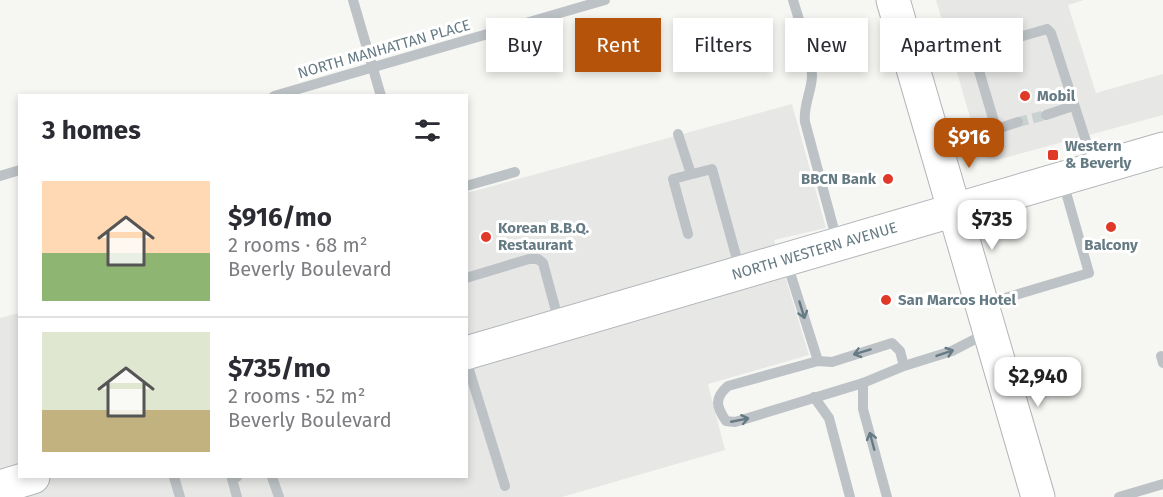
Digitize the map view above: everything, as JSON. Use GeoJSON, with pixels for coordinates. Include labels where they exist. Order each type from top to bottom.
{"type":"FeatureCollection","features":[{"type":"Feature","properties":{"kind":"main road"},"geometry":{"type":"LineString","coordinates":[[893,0],[898,18]]}},
{"type":"Feature","properties":{"kind":"main road"},"geometry":{"type":"LineString","coordinates":[[914,72],[1038,497]]}},
{"type":"Feature","properties":{"kind":"main road","name":"NORTH WESTERN AVENUE"},"geometry":{"type":"LineString","coordinates":[[468,352],[1163,149]]}},
{"type":"Feature","properties":{"kind":"main road"},"geometry":{"type":"LineString","coordinates":[[0,487],[30,478]]}},
{"type":"Feature","properties":{"kind":"street"},"geometry":{"type":"LineString","coordinates":[[353,0],[380,94]]}},
{"type":"Feature","properties":{"kind":"street","name":"NORTH MANHATTAN PLACE"},"geometry":{"type":"LineString","coordinates":[[281,94],[605,0]]}},
{"type":"Feature","properties":{"kind":"street"},"geometry":{"type":"LineString","coordinates":[[793,0],[812,67],[812,79],[804,111],[805,122],[838,244]]}},
{"type":"Feature","properties":{"kind":"street"},"geometry":{"type":"LineString","coordinates":[[1023,36],[1047,29],[1051,33],[1095,169]]}},
{"type":"Feature","properties":{"kind":"street"},"geometry":{"type":"LineString","coordinates":[[979,72],[995,125],[1000,128],[1018,122]]}},
{"type":"Feature","properties":{"kind":"street"},"geometry":{"type":"LineString","coordinates":[[1046,115],[1073,106]]}},
{"type":"Feature","properties":{"kind":"street"},"geometry":{"type":"LineString","coordinates":[[934,142],[995,125]]}},
{"type":"Feature","properties":{"kind":"street"},"geometry":{"type":"LineString","coordinates":[[678,134],[691,174]]}},
{"type":"Feature","properties":{"kind":"street"},"geometry":{"type":"LineString","coordinates":[[688,234],[673,179],[712,169],[741,273]]}},
{"type":"Feature","properties":{"kind":"street"},"geometry":{"type":"LineString","coordinates":[[0,176],[18,171]]}},
{"type":"Feature","properties":{"kind":"street"},"geometry":{"type":"LineString","coordinates":[[468,185],[515,172]]}},
{"type":"Feature","properties":{"kind":"street"},"geometry":{"type":"LineString","coordinates":[[904,366],[900,351],[892,343],[831,362],[818,361],[728,386],[719,393],[717,400],[726,421],[735,422],[863,383],[904,366],[952,351],[985,319],[1089,273],[1062,179]]}},
{"type":"Feature","properties":{"kind":"street"},"geometry":{"type":"LineString","coordinates":[[468,277],[529,259],[538,259],[543,263],[560,325]]}},
{"type":"Feature","properties":{"kind":"street"},"geometry":{"type":"LineString","coordinates":[[786,259],[818,361]]}},
{"type":"Feature","properties":{"kind":"street"},"geometry":{"type":"LineString","coordinates":[[468,366],[505,486]]}},
{"type":"Feature","properties":{"kind":"street"},"geometry":{"type":"LineString","coordinates":[[863,383],[864,409],[887,497]]}},
{"type":"Feature","properties":{"kind":"street"},"geometry":{"type":"LineString","coordinates":[[814,398],[829,418],[850,497]]}},
{"type":"Feature","properties":{"kind":"street"},"geometry":{"type":"LineString","coordinates":[[174,478],[180,497]]}},
{"type":"Feature","properties":{"kind":"street"},"geometry":{"type":"LineString","coordinates":[[234,478],[237,497]]}},
{"type":"Feature","properties":{"kind":"street"},"geometry":{"type":"LineString","coordinates":[[272,478],[279,497]]}},
{"type":"Feature","properties":{"kind":"street"},"geometry":{"type":"LineString","coordinates":[[1119,497],[1163,484]]}},
{"type":"Feature","properties":{"kind":"shaded area"},"geometry":{"type":"Polygon","coordinates":[[[936,0],[1084,0],[1068,5],[1096,93],[1163,74],[1163,115],[997,160],[987,158],[981,154],[957,72],[1023,72],[1023,18],[941,18],[936,0]]]}},
{"type":"Feature","properties":{"kind":"shaded area"},"geometry":{"type":"Polygon","coordinates":[[[792,104],[826,228],[774,240],[809,355],[708,384],[725,450],[562,497],[0,497],[0,318],[18,313],[18,478],[468,478],[468,193],[792,104]]]}},
{"type":"Feature","properties":{"kind":"tunnel"},"geometry":{"type":"LineString","coordinates":[[1018,122],[1046,115]]}},
{"type":"Feature","properties":{"kind":"place","name":"Mobil"},"geometry":{"type":"Point","coordinates":[1025,96]}},
{"type":"Feature","properties":{"kind":"place","name":"Western & Beverly"},"geometry":{"type":"Point","coordinates":[1053,155]}},
{"type":"Feature","properties":{"kind":"place","name":"BBCN Bank"},"geometry":{"type":"Point","coordinates":[888,179]}},
{"type":"Feature","properties":{"kind":"place","name":"Balcony"},"geometry":{"type":"Point","coordinates":[1111,227]}},
{"type":"Feature","properties":{"kind":"place","name":"Korean B.B.Q. Restaurant"},"geometry":{"type":"Point","coordinates":[486,237]}},
{"type":"Feature","properties":{"kind":"place","name":"San Marcos Hotel"},"geometry":{"type":"Point","coordinates":[886,300]}}]}
